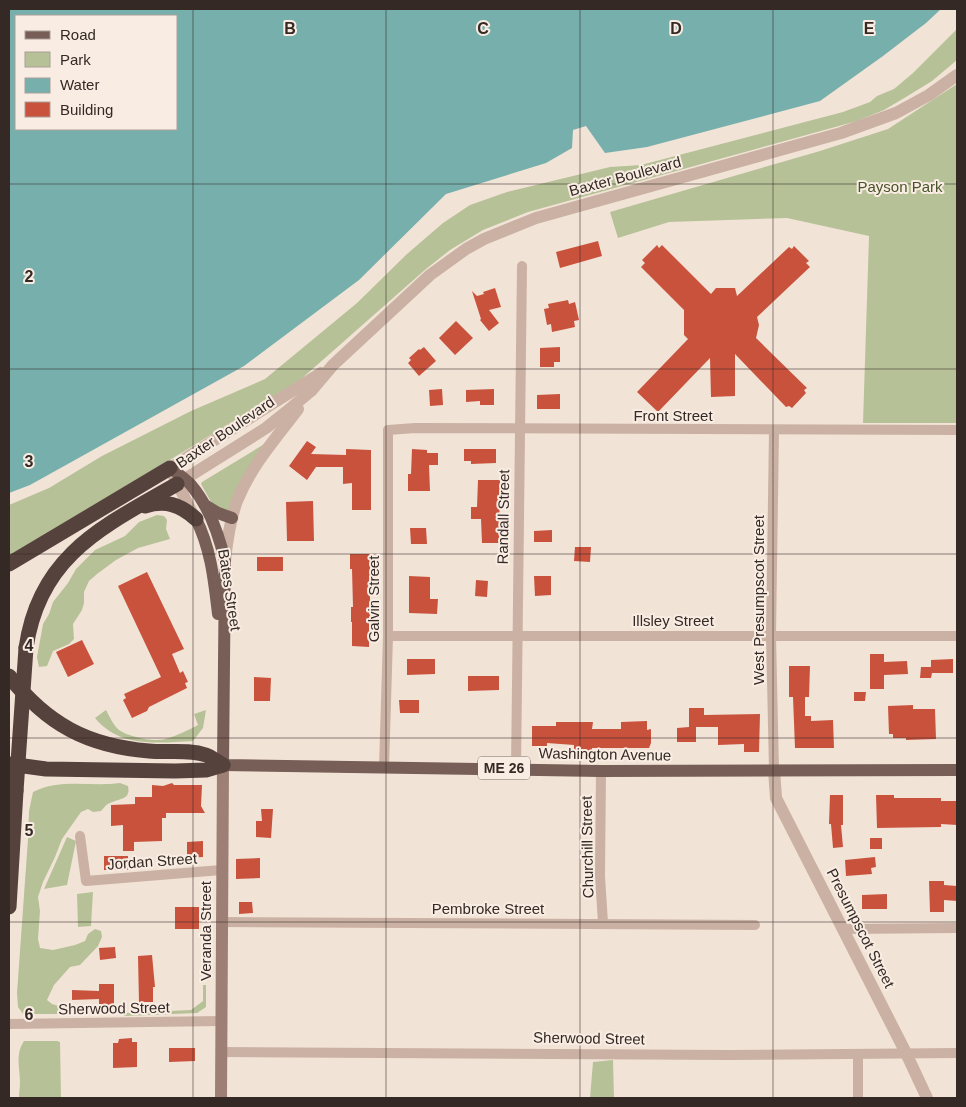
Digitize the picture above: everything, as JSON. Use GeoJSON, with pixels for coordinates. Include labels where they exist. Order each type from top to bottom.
{"type":"FeatureCollection","features":[{"type":"Feature","properties":{"kind":"highway"},"geometry":{"type":"LineString","coordinates":[[9,564],[170,468]]}},
{"type":"Feature","properties":{"kind":"highway"},"geometry":{"type":"LineString","coordinates":[[9,907],[26,648],[34,610],[42,590],[54,572],[75,550],[99,530],[181,481]]}},
{"type":"Feature","properties":{"kind":"highway"},"geometry":{"type":"LineString","coordinates":[[118,518],[147,506],[161,503],[175,505],[187,510],[196,519]]}},
{"type":"Feature","properties":{"kind":"highway","name":"ME 26"},"geometry":{"type":"LineString","coordinates":[[9,676],[34,704],[56,722],[84,738],[150,752],[183,752],[206,755],[223,765]]}},
{"type":"Feature","properties":{"kind":"highway","name":"ME 26"},"geometry":{"type":"LineString","coordinates":[[9,764],[46,769],[176,771],[206,770],[223,765]]}},
{"type":"Feature","properties":{"kind":"main road","name":"Bates Street"},"geometry":{"type":"LineString","coordinates":[[181,481],[192,486],[204,506],[221,542],[225,561],[223,765]]}},
{"type":"Feature","properties":{"kind":"main road"},"geometry":{"type":"LineString","coordinates":[[204,506],[232,518]]}},
{"type":"Feature","properties":{"kind":"main road","name":"Bates Street"},"geometry":{"type":"LineString","coordinates":[[196,519],[203,533],[211,560],[223,656]]}},
{"type":"Feature","properties":{"kind":"main road","name":"Washington Avenue"},"geometry":{"type":"LineString","coordinates":[[223,765],[516,768],[601,771],[957,770]]}},
{"type":"Feature","properties":{"kind":"main road","name":"Veranda Street"},"geometry":{"type":"LineString","coordinates":[[221,1098],[223,765]]}},
{"type":"Feature","properties":{"kind":"street","name":"Baxter Boulevard"},"geometry":{"type":"LineString","coordinates":[[181,481],[266,428],[311,391],[333,365],[430,275],[466,249],[498,233],[536,218],[840,133],[896,113],[929,95],[957,75]]}},
{"type":"Feature","properties":{"kind":"street","name":"Randall Street"},"geometry":{"type":"LineString","coordinates":[[516,768],[516,635],[522,266]]}},
{"type":"Feature","properties":{"kind":"street","name":"Baxter Boulevard"},"geometry":{"type":"LineString","coordinates":[[170,468],[333,365]]}},
{"type":"Feature","properties":{"kind":"street","name":"Bates Street"},"geometry":{"type":"LineString","coordinates":[[225,561],[232,518],[244,486],[255,466],[311,391]]}},
{"type":"Feature","properties":{"kind":"street","name":"Front Street"},"geometry":{"type":"LineString","coordinates":[[388,430],[415,428],[519,430],[957,430]]}},
{"type":"Feature","properties":{"kind":"street","name":"Galvin Street"},"geometry":{"type":"LineString","coordinates":[[384,768],[388,636],[388,430]]}},
{"type":"Feature","properties":{"kind":"street","name":"West Presumpscot Street"},"geometry":{"type":"LineString","coordinates":[[774,430],[772,636],[774,770]]}},
{"type":"Feature","properties":{"kind":"street","name":"Bates Street"},"geometry":{"type":"LineString","coordinates":[[170,468],[181,481],[196,519]]}},
{"type":"Feature","properties":{"kind":"street","name":"Illsley Street"},"geometry":{"type":"LineString","coordinates":[[388,636],[957,636]]}},
{"type":"Feature","properties":{"kind":"street","name":"Presumpscot Street"},"geometry":{"type":"LineString","coordinates":[[774,770],[776,798],[928,1098]]}},
{"type":"Feature","properties":{"kind":"street","name":"Churchill Street"},"geometry":{"type":"LineString","coordinates":[[601,771],[600,876],[603,923]]}},
{"type":"Feature","properties":{"kind":"street","name":"Jordan Street"},"geometry":{"type":"LineString","coordinates":[[80,836],[86,881],[221,870]]}},
{"type":"Feature","properties":{"kind":"street","name":"Pembroke Street"},"geometry":{"type":"LineString","coordinates":[[221,922],[755,925]]}},
{"type":"Feature","properties":{"kind":"street"},"geometry":{"type":"LineString","coordinates":[[843,929],[957,928]]}},
{"type":"Feature","properties":{"kind":"street","name":"Sherwood Street"},"geometry":{"type":"LineString","coordinates":[[9,1024],[221,1021]]}},
{"type":"Feature","properties":{"kind":"street","name":"Sherwood Street"},"geometry":{"type":"LineString","coordinates":[[220,1052],[957,1054]]}},
{"type":"Feature","properties":{"kind":"street"},"geometry":{"type":"LineString","coordinates":[[858,1055],[858,1098]]}},
{"type":"Feature","properties":{"kind":"green space"},"geometry":{"type":"Polygon","coordinates":[[[957,29],[957,60],[932,81],[884,110],[857,121],[528,212],[483,230],[450,250],[426,269],[300,380],[9,559],[9,505],[49,488],[102,456],[191,411],[265,379],[357,303],[407,254],[443,223],[470,205],[507,192],[610,167],[641,165],[843,112],[870,102],[877,96],[894,89],[913,73],[957,29]]]}},
{"type":"Feature","properties":{"kind":"green space","name":"Payson Park"},"geometry":{"type":"Polygon","coordinates":[[[957,84],[957,423],[863,423],[869,236],[787,218],[669,222],[618,238],[610,212],[820,151],[888,129],[957,84]]]}},
{"type":"Feature","properties":{"kind":"green space"},"geometry":{"type":"Polygon","coordinates":[[[271,440],[231,515],[215,509],[201,484],[202,482],[271,440]]]}},
{"type":"Feature","properties":{"kind":"green space"},"geometry":{"type":"Polygon","coordinates":[[[157,515],[164,516],[167,520],[166,529],[170,539],[138,548],[116,560],[89,581],[84,592],[82,610],[73,624],[74,639],[69,644],[53,651],[47,666],[39,667],[37,657],[43,624],[53,602],[76,569],[95,550],[125,536],[139,522],[157,515]]]}},
{"type":"Feature","properties":{"kind":"green space"},"geometry":{"type":"Polygon","coordinates":[[[106,710],[113,723],[123,733],[135,737],[160,740],[182,733],[198,725],[194,714],[206,710],[203,728],[193,741],[153,743],[128,739],[116,735],[105,728],[95,718],[106,710]]]}},
{"type":"Feature","properties":{"kind":"green space"},"geometry":{"type":"Polygon","coordinates":[[[120,783],[128,786],[128,794],[126,796],[106,805],[101,811],[93,812],[88,809],[81,812],[62,839],[38,897],[40,911],[38,939],[40,948],[53,950],[75,945],[85,941],[88,934],[95,929],[101,931],[102,937],[98,946],[80,965],[70,967],[54,985],[47,1000],[52,1004],[65,1008],[63,1012],[57,1014],[23,1014],[18,1007],[17,993],[29,811],[33,792],[54,785],[120,783]]]}},
{"type":"Feature","properties":{"kind":"green space"},"geometry":{"type":"Polygon","coordinates":[[[67,837],[76,841],[67,885],[44,889],[67,837]]]}},
{"type":"Feature","properties":{"kind":"green space"},"geometry":{"type":"Polygon","coordinates":[[[93,892],[91,926],[78,927],[77,894],[93,892]]]}},
{"type":"Feature","properties":{"kind":"green space"},"geometry":{"type":"Polygon","coordinates":[[[203,985],[206,985],[206,1007],[197,1013],[124,1016],[124,1013],[191,1010],[203,1001],[203,985]]]}},
{"type":"Feature","properties":{"kind":"green space"},"geometry":{"type":"Polygon","coordinates":[[[24,1041],[60,1042],[61,1098],[19,1098],[19,1056],[24,1041]]]}},
{"type":"Feature","properties":{"kind":"green space"},"geometry":{"type":"Polygon","coordinates":[[[613,1060],[614,1098],[590,1098],[593,1062],[613,1060]]]}},
{"type":"Feature","properties":{"kind":"water"},"geometry":{"type":"Polygon","coordinates":[[[9,9],[941,9],[883,56],[820,101],[647,147],[605,153],[586,126],[573,130],[572,148],[546,163],[446,194],[359,280],[244,366],[30,485],[9,493],[9,9]]]}},
{"type":"Feature","properties":{"kind":"building"},"geometry":{"type":"Polygon","coordinates":[[[598,241],[602,256],[560,268],[556,252],[598,241]]]}},
{"type":"Feature","properties":{"kind":"building"},"geometry":{"type":"Polygon","coordinates":[[[657,245],[659,248],[662,245],[711,294],[716,288],[735,288],[737,296],[789,247],[792,249],[794,246],[809,261],[806,263],[810,267],[757,317],[759,325],[756,338],[807,388],[804,390],[806,393],[792,408],[786,407],[735,354],[735,396],[711,397],[710,358],[658,412],[637,392],[688,339],[684,335],[684,310],[641,267],[645,263],[642,260],[657,245]]]}},
{"type":"Feature","properties":{"kind":"building"},"geometry":{"type":"Polygon","coordinates":[[[495,288],[501,307],[489,310],[499,323],[489,331],[480,320],[472,291],[477,296],[495,288]]]}},
{"type":"Feature","properties":{"kind":"building"},"geometry":{"type":"Polygon","coordinates":[[[568,300],[569,304],[575,302],[579,320],[574,321],[575,327],[552,332],[551,324],[547,325],[544,309],[549,308],[548,304],[568,300]]]}},
{"type":"Feature","properties":{"kind":"building"},"geometry":{"type":"Polygon","coordinates":[[[456,321],[473,338],[455,355],[439,338],[456,321]]]}},
{"type":"Feature","properties":{"kind":"building"},"geometry":{"type":"Polygon","coordinates":[[[424,347],[436,361],[419,376],[408,363],[411,360],[409,358],[424,347]]]}},
{"type":"Feature","properties":{"kind":"building"},"geometry":{"type":"Polygon","coordinates":[[[560,347],[560,362],[554,362],[554,367],[540,367],[540,348],[560,347]]]}},
{"type":"Feature","properties":{"kind":"building"},"geometry":{"type":"Polygon","coordinates":[[[442,389],[443,405],[430,406],[429,390],[442,389]]]}},
{"type":"Feature","properties":{"kind":"building"},"geometry":{"type":"Polygon","coordinates":[[[494,389],[494,405],[480,405],[480,401],[466,402],[466,390],[494,389]]]}},
{"type":"Feature","properties":{"kind":"building"},"geometry":{"type":"Polygon","coordinates":[[[560,394],[560,409],[537,409],[537,395],[560,394]]]}},
{"type":"Feature","properties":{"kind":"building"},"geometry":{"type":"Polygon","coordinates":[[[307,441],[316,447],[311,454],[346,455],[346,449],[371,450],[371,510],[352,510],[352,483],[343,484],[343,467],[316,467],[307,480],[289,466],[307,441]]]}},
{"type":"Feature","properties":{"kind":"building"},"geometry":{"type":"Polygon","coordinates":[[[412,449],[427,450],[427,453],[438,453],[438,465],[429,465],[430,491],[408,491],[408,474],[411,474],[412,449]]]}},
{"type":"Feature","properties":{"kind":"building"},"geometry":{"type":"Polygon","coordinates":[[[464,449],[496,449],[496,463],[471,464],[471,461],[464,461],[464,449]]]}},
{"type":"Feature","properties":{"kind":"building"},"geometry":{"type":"Polygon","coordinates":[[[478,480],[500,480],[499,543],[482,543],[481,519],[471,519],[471,507],[477,507],[478,480]]]}},
{"type":"Feature","properties":{"kind":"building"},"geometry":{"type":"Polygon","coordinates":[[[313,501],[314,541],[287,541],[286,502],[313,501]]]}},
{"type":"Feature","properties":{"kind":"building"},"geometry":{"type":"Polygon","coordinates":[[[410,528],[426,528],[427,544],[411,544],[410,528]]]}},
{"type":"Feature","properties":{"kind":"building"},"geometry":{"type":"Polygon","coordinates":[[[552,530],[552,542],[534,542],[534,531],[552,530]]]}},
{"type":"Feature","properties":{"kind":"building"},"geometry":{"type":"Polygon","coordinates":[[[575,547],[591,547],[590,562],[574,561],[575,547]]]}},
{"type":"Feature","properties":{"kind":"building"},"geometry":{"type":"Polygon","coordinates":[[[350,554],[370,554],[369,647],[352,646],[351,607],[353,607],[350,554]]]}},
{"type":"Feature","properties":{"kind":"building"},"geometry":{"type":"Polygon","coordinates":[[[257,557],[283,557],[283,571],[257,571],[257,557]]]}},
{"type":"Feature","properties":{"kind":"building"},"geometry":{"type":"Polygon","coordinates":[[[147,572],[184,649],[172,654],[180,673],[183,671],[188,682],[185,683],[187,688],[149,707],[147,711],[132,718],[123,700],[126,698],[124,694],[161,677],[118,586],[147,572]]]}},
{"type":"Feature","properties":{"kind":"building"},"geometry":{"type":"Polygon","coordinates":[[[409,576],[430,577],[430,599],[438,599],[437,614],[409,613],[409,576]]]}},
{"type":"Feature","properties":{"kind":"building"},"geometry":{"type":"Polygon","coordinates":[[[534,576],[551,576],[551,595],[535,596],[534,576]]]}},
{"type":"Feature","properties":{"kind":"building"},"geometry":{"type":"Polygon","coordinates":[[[476,580],[488,581],[487,597],[475,596],[476,580]]]}},
{"type":"Feature","properties":{"kind":"building"},"geometry":{"type":"Polygon","coordinates":[[[82,640],[94,664],[68,677],[56,652],[82,640]]]}},
{"type":"Feature","properties":{"kind":"building"},"geometry":{"type":"Polygon","coordinates":[[[870,654],[884,654],[884,662],[907,661],[908,674],[884,675],[884,689],[870,689],[870,654]]]}},
{"type":"Feature","properties":{"kind":"building"},"geometry":{"type":"Polygon","coordinates":[[[407,659],[435,659],[435,674],[407,675],[407,659]]]}},
{"type":"Feature","properties":{"kind":"building"},"geometry":{"type":"Polygon","coordinates":[[[953,659],[953,673],[932,673],[931,678],[920,678],[921,667],[931,667],[931,660],[953,659]]]}},
{"type":"Feature","properties":{"kind":"building"},"geometry":{"type":"Polygon","coordinates":[[[789,666],[810,666],[809,697],[805,697],[805,716],[811,716],[811,721],[833,720],[834,748],[795,748],[793,697],[789,697],[789,666]]]}},
{"type":"Feature","properties":{"kind":"building"},"geometry":{"type":"Polygon","coordinates":[[[468,676],[499,676],[499,690],[468,691],[468,676]]]}},
{"type":"Feature","properties":{"kind":"building"},"geometry":{"type":"Polygon","coordinates":[[[254,677],[271,678],[270,701],[254,701],[254,677]]]}},
{"type":"Feature","properties":{"kind":"building"},"geometry":{"type":"Polygon","coordinates":[[[854,692],[866,692],[865,701],[854,701],[854,692]]]}},
{"type":"Feature","properties":{"kind":"building"},"geometry":{"type":"Polygon","coordinates":[[[399,700],[419,700],[419,713],[400,713],[399,700]]]}},
{"type":"Feature","properties":{"kind":"building"},"geometry":{"type":"Polygon","coordinates":[[[913,705],[913,709],[935,709],[936,739],[906,740],[906,738],[893,738],[893,734],[889,734],[888,706],[913,705]]]}},
{"type":"Feature","properties":{"kind":"building"},"geometry":{"type":"Polygon","coordinates":[[[689,708],[704,708],[704,715],[760,714],[759,752],[744,752],[744,744],[718,745],[718,727],[696,727],[696,742],[677,742],[677,728],[689,727],[689,708]]]}},
{"type":"Feature","properties":{"kind":"building"},"geometry":{"type":"Polygon","coordinates":[[[647,721],[647,730],[651,729],[649,748],[592,748],[592,752],[574,751],[574,745],[547,743],[547,746],[532,746],[532,726],[556,726],[556,722],[593,722],[592,729],[621,729],[621,722],[647,721]]]}},
{"type":"Feature","properties":{"kind":"building"},"geometry":{"type":"Polygon","coordinates":[[[172,783],[174,785],[202,785],[201,806],[205,813],[166,813],[166,818],[162,818],[162,841],[134,842],[134,851],[123,851],[123,825],[111,826],[111,805],[135,804],[135,797],[152,797],[152,785],[163,786],[172,783]]]}},
{"type":"Feature","properties":{"kind":"building"},"geometry":{"type":"Polygon","coordinates":[[[830,795],[843,795],[843,825],[841,825],[843,847],[833,848],[831,824],[829,824],[830,795]]]}},
{"type":"Feature","properties":{"kind":"building"},"geometry":{"type":"Polygon","coordinates":[[[876,795],[894,795],[894,798],[941,798],[941,801],[957,801],[957,825],[941,824],[941,827],[877,828],[876,795]]]}},
{"type":"Feature","properties":{"kind":"building"},"geometry":{"type":"Polygon","coordinates":[[[261,809],[273,809],[271,838],[256,837],[256,821],[262,821],[261,809]]]}},
{"type":"Feature","properties":{"kind":"building"},"geometry":{"type":"Polygon","coordinates":[[[870,838],[882,838],[882,849],[870,849],[870,838]]]}},
{"type":"Feature","properties":{"kind":"building"},"geometry":{"type":"Polygon","coordinates":[[[203,841],[203,857],[187,858],[187,842],[203,841]]]}},
{"type":"Feature","properties":{"kind":"building"},"geometry":{"type":"Polygon","coordinates":[[[104,856],[128,856],[128,870],[104,870],[104,856]]]}},
{"type":"Feature","properties":{"kind":"building"},"geometry":{"type":"Polygon","coordinates":[[[875,857],[876,867],[871,868],[872,874],[846,876],[845,860],[875,857]]]}},
{"type":"Feature","properties":{"kind":"building"},"geometry":{"type":"Polygon","coordinates":[[[260,858],[260,878],[236,879],[236,859],[260,858]]]}},
{"type":"Feature","properties":{"kind":"building"},"geometry":{"type":"Polygon","coordinates":[[[929,881],[944,881],[944,885],[957,886],[957,901],[944,900],[944,912],[930,912],[929,881]]]}},
{"type":"Feature","properties":{"kind":"building"},"geometry":{"type":"Polygon","coordinates":[[[887,894],[887,909],[862,909],[862,895],[887,894]]]}},
{"type":"Feature","properties":{"kind":"building"},"geometry":{"type":"Polygon","coordinates":[[[239,902],[252,902],[253,913],[239,914],[239,902]]]}},
{"type":"Feature","properties":{"kind":"building"},"geometry":{"type":"Polygon","coordinates":[[[175,907],[199,907],[199,929],[175,929],[175,907]]]}},
{"type":"Feature","properties":{"kind":"building"},"geometry":{"type":"Polygon","coordinates":[[[115,947],[116,958],[100,960],[99,948],[115,947]]]}},
{"type":"Feature","properties":{"kind":"building"},"geometry":{"type":"Polygon","coordinates":[[[152,955],[155,987],[153,987],[153,1002],[139,1002],[138,956],[152,955]]]}},
{"type":"Feature","properties":{"kind":"building"},"geometry":{"type":"Polygon","coordinates":[[[99,984],[114,984],[114,1006],[99,1007],[99,999],[72,1000],[72,990],[99,991],[99,984]]]}},
{"type":"Feature","properties":{"kind":"building"},"geometry":{"type":"Polygon","coordinates":[[[132,1038],[132,1042],[137,1042],[137,1067],[113,1068],[113,1043],[118,1043],[119,1039],[132,1038]]]}},
{"type":"Feature","properties":{"kind":"building"},"geometry":{"type":"Polygon","coordinates":[[[169,1048],[195,1048],[195,1061],[169,1062],[169,1048]]]}}]}
